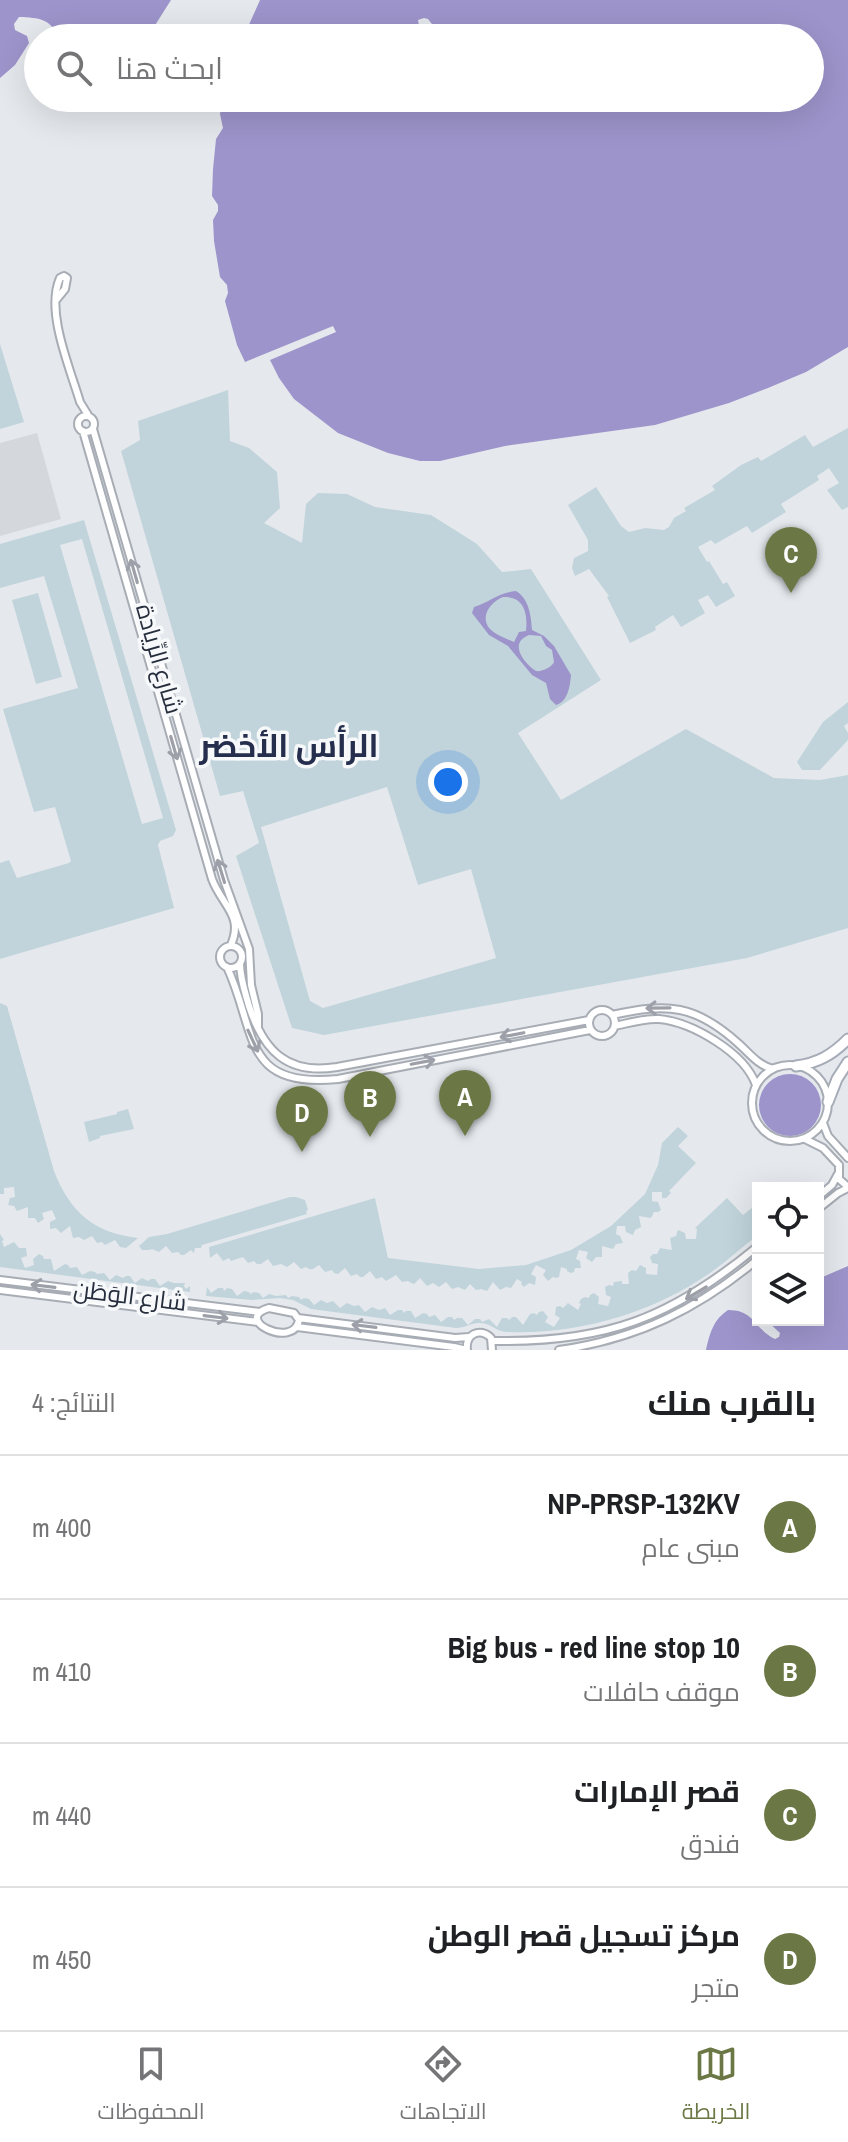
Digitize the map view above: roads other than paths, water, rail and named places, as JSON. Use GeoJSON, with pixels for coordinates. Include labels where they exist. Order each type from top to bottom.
{"type":"FeatureCollection","features":[{"type":"Feature","properties":{"kind":"street"},"geometry":{"type":"LineString","coordinates":[[56,300],[58,326],[84,416],[78,425],[88,432],[93,429],[94,420],[84,416]]}},
{"type":"Feature","properties":{"kind":"street","name":"شارع الرِّيادة"},"geometry":{"type":"LineString","coordinates":[[93,429],[224,880],[247,943],[258,1027]]}},
{"type":"Feature","properties":{"kind":"street","name":"شارع الرِّيادة"},"geometry":{"type":"LineString","coordinates":[[83,431],[212,879],[235,920],[237,931],[231,945]]}},
{"type":"Feature","properties":{"kind":"street"},"geometry":{"type":"LineString","coordinates":[[231,945],[240,950],[240,963],[233,968],[220,961],[223,948],[231,945]]}},
{"type":"Feature","properties":{"kind":"street","name":"شارع الرِّيادة"},"geometry":{"type":"LineString","coordinates":[[240,963],[242,982],[258,1027],[270,1047],[280,1057],[300,1067],[315,1070],[589,1020]]}},
{"type":"Feature","properties":{"kind":"street"},"geometry":{"type":"LineString","coordinates":[[227,967],[257,1051],[277,1070],[301,1080],[338,1079],[590,1030],[604,1036],[615,1026],[658,1019],[677,1023],[703,1035],[740,1059],[751,1072],[756,1085]]}},
{"type":"Feature","properties":{"kind":"street"},"geometry":{"type":"LineString","coordinates":[[612,1015],[645,1008],[678,1009],[701,1018],[728,1035],[759,1063],[773,1069]]}},
{"type":"Feature","properties":{"kind":"street"},"geometry":{"type":"LineString","coordinates":[[590,1030],[592,1014],[601,1010],[612,1015],[615,1026]]}},
{"type":"Feature","properties":{"kind":"street"},"geometry":{"type":"LineString","coordinates":[[701,1018],[703,1035]]}},
{"type":"Feature","properties":{"kind":"street"},"geometry":{"type":"LineString","coordinates":[[848,1039],[826,1057],[796,1066],[780,1066],[763,1076],[752,1098],[752,1112],[762,1130],[774,1139],[790,1142],[812,1135],[823,1123],[837,1079],[848,1062]]}},
{"type":"Feature","properties":{"kind":"street"},"geometry":{"type":"LineString","coordinates":[[796,1066],[810,1071],[821,1081],[828,1102]]}},
{"type":"Feature","properties":{"kind":"street"},"geometry":{"type":"LineString","coordinates":[[823,1123],[828,1136],[848,1158],[839,1165],[832,1185],[824,1192]]}},
{"type":"Feature","properties":{"kind":"street"},"geometry":{"type":"LineString","coordinates":[[805,1139],[823,1148],[839,1165]]}},
{"type":"Feature","properties":{"kind":"street"},"geometry":{"type":"LineString","coordinates":[[824,1204],[848,1188],[841,1183],[838,1174]]}},
{"type":"Feature","properties":{"kind":"street"},"geometry":{"type":"LineString","coordinates":[[492,1341],[570,1339],[636,1322],[697,1292],[752,1251]]}},
{"type":"Feature","properties":{"kind":"street"},"geometry":{"type":"LineString","coordinates":[[559,1350],[614,1339],[665,1321],[714,1293],[752,1264]]}},
{"type":"Feature","properties":{"kind":"street","name":"شارع الوَطَن"},"geometry":{"type":"LineString","coordinates":[[0,1280],[260,1312],[269,1308],[289,1311],[298,1318]]}},
{"type":"Feature","properties":{"kind":"street","name":"شارع الوَطَن"},"geometry":{"type":"LineString","coordinates":[[0,1290],[258,1322],[263,1329],[287,1333],[297,1327]]}},
{"type":"Feature","properties":{"kind":"street"},"geometry":{"type":"LineString","coordinates":[[258,1322],[260,1312]]}},
{"type":"Feature","properties":{"kind":"street"},"geometry":{"type":"LineString","coordinates":[[469,1337],[455,1338],[298,1318],[297,1327],[467,1350],[469,1337],[480,1332],[489,1336],[492,1350]]}},
{"type":"Feature","properties":{"kind":"place","name":"قصر الإمارات"},"geometry":{"type":"Point","coordinates":[791,593]}},
{"type":"Feature","properties":{"kind":"place","name":"NP-PRSP-132KV"},"geometry":{"type":"Point","coordinates":[465,1136]}},
{"type":"Feature","properties":{"kind":"place","name":"Big bus - red line stop 10"},"geometry":{"type":"Point","coordinates":[370,1137]}},
{"type":"Feature","properties":{"kind":"place","name":"مركز تسجيل قصر الوطن"},"geometry":{"type":"Point","coordinates":[302,1152]}},
{"type":"Feature","properties":{"kind":"district","name":"الرأس الأخضر"},"geometry":{"type":"Point","coordinates":[289,746]}}]}
